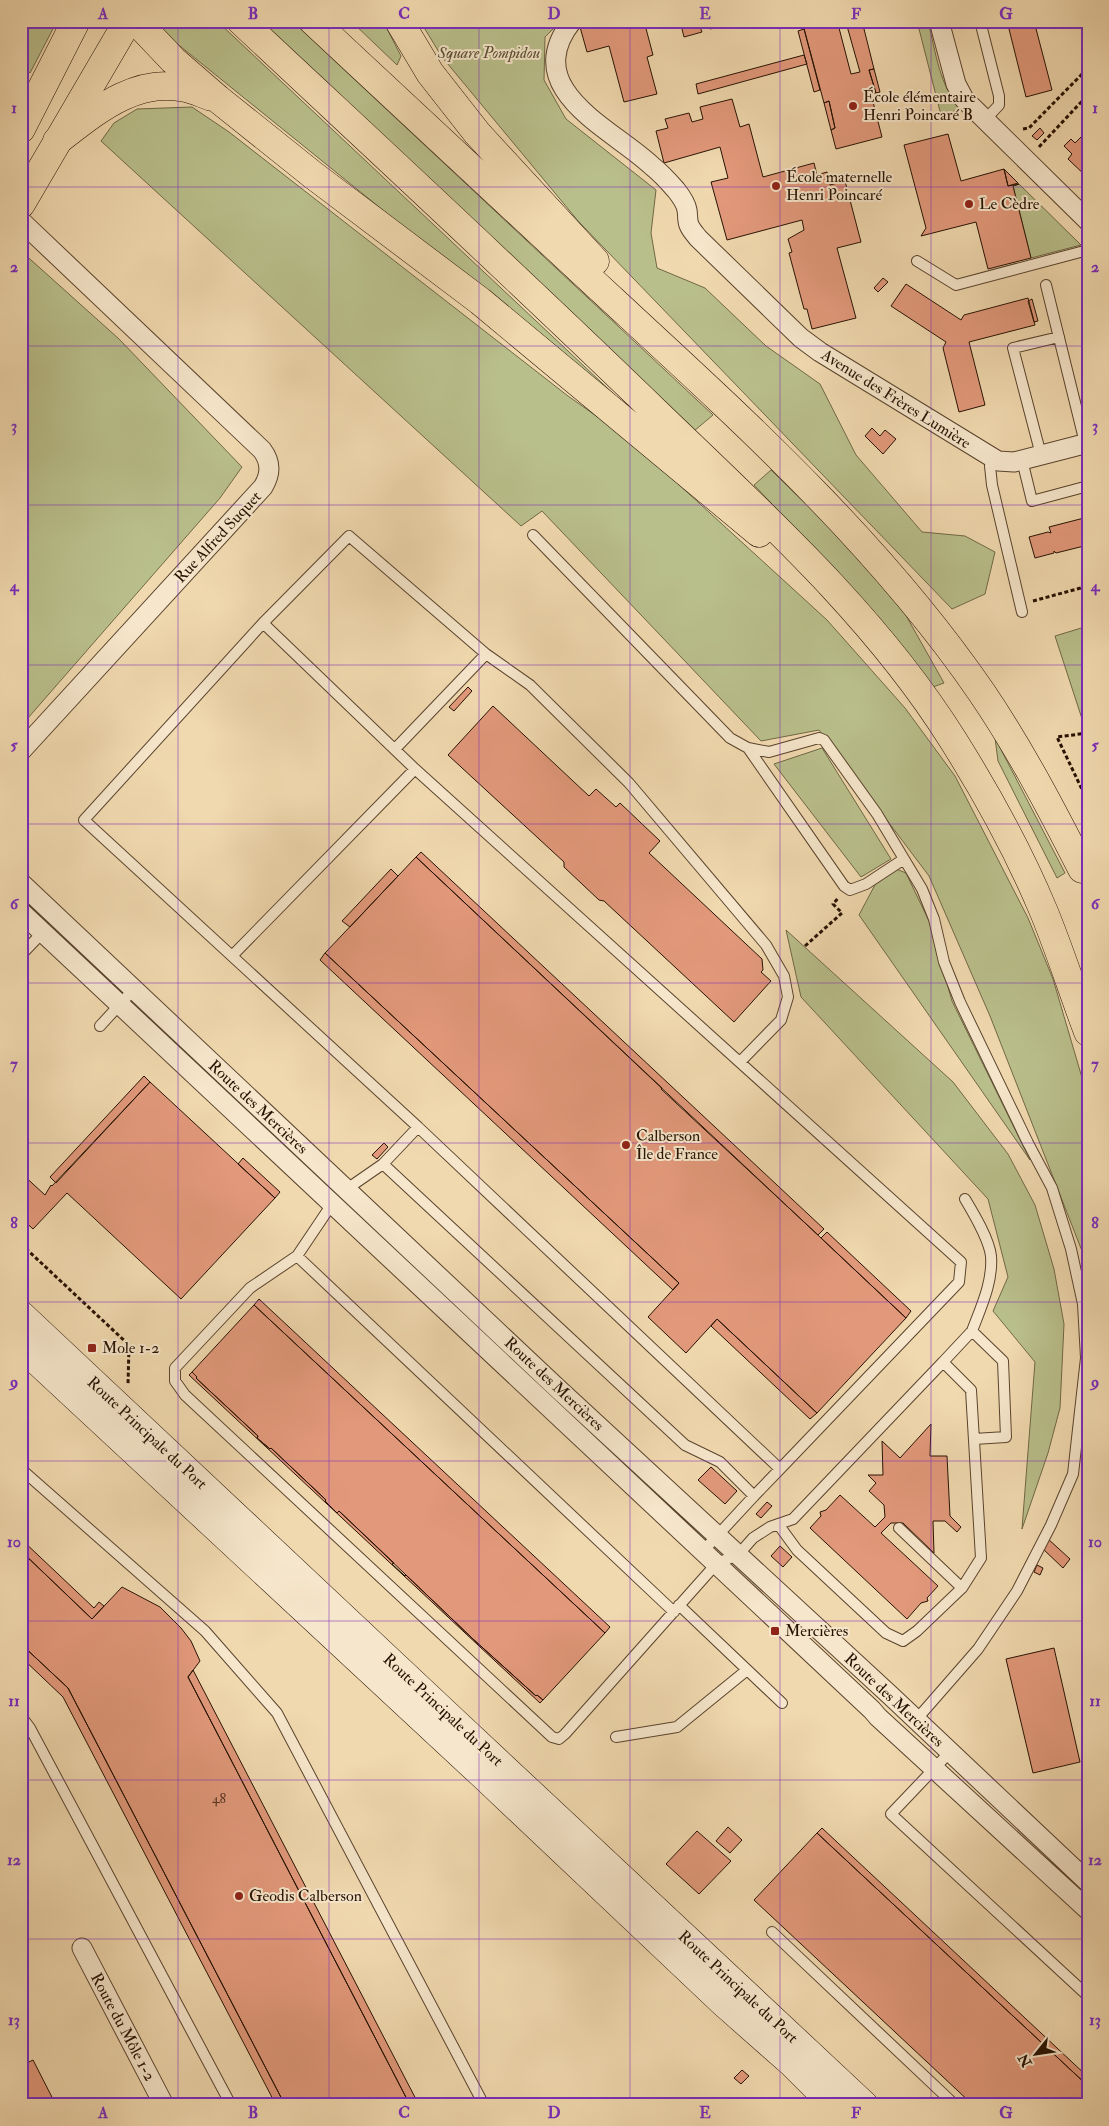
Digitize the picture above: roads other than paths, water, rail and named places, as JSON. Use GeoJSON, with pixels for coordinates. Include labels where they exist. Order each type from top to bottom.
{"type":"FeatureCollection","features":[{"type":"Feature","properties":{"kind":"main road"},"geometry":{"type":"LineString","coordinates":[[21,129],[76,21]]}},
{"type":"Feature","properties":{"kind":"main road"},"geometry":{"type":"LineString","coordinates":[[21,204],[58,141],[90,103],[128,21]]}},
{"type":"Feature","properties":{"kind":"main road"},"geometry":{"type":"LineString","coordinates":[[136,21],[173,60],[218,99],[312,175],[480,302],[761,535],[802,572],[836,590]]}},
{"type":"Feature","properties":{"kind":"main road"},"geometry":{"type":"LineString","coordinates":[[241,21],[544,304],[768,520],[836,590],[898,663],[952,738],[996,812],[1042,907],[1088,1032]]}},
{"type":"Feature","properties":{"kind":"main road"},"geometry":{"type":"LineString","coordinates":[[313,21],[695,376],[860,541],[920,611],[981,691],[1019,750],[1046,797],[1082,869]]}},
{"type":"Feature","properties":{"kind":"main road"},"geometry":{"type":"LineString","coordinates":[[399,21],[430,73],[477,133],[604,271],[615,302]]}},
{"type":"Feature","properties":{"kind":"main road"},"geometry":{"type":"LineString","coordinates":[[90,103],[152,86],[185,88],[218,99]]}},
{"type":"Feature","properties":{"kind":"main road","name":"Route Principale du Port"},"geometry":{"type":"LineString","coordinates":[[21,1315],[830,2098]]}},
{"type":"Feature","properties":{"kind":"main road","name":"Route Principale du Port"},"geometry":{"type":"LineString","coordinates":[[21,1346],[486,1778],[725,2004],[830,2098],[864,2105]]}},
{"type":"Feature","properties":{"kind":"street","name":"Avenue des Frères Lumière"},"geometry":{"type":"LineString","coordinates":[[572,21],[562,36],[557,49],[556,71],[562,86],[572,100],[594,122],[652,165],[678,192],[687,210],[690,226],[698,238],[801,338],[820,352],[993,459],[1006,463],[1087,443]]}},
{"type":"Feature","properties":{"kind":"street"},"geometry":{"type":"LineString","coordinates":[[938,21],[959,91],[985,120],[1088,221]]}},
{"type":"Feature","properties":{"kind":"street","name":"Rue Alfred Suquet"},"geometry":{"type":"LineString","coordinates":[[21,221],[262,450],[268,457],[270,468],[268,478],[263,487],[21,750]]}},
{"type":"Feature","properties":{"kind":"street","name":"Route des Mercières"},"geometry":{"type":"LineString","coordinates":[[21,883],[1088,1882]]}},
{"type":"Feature","properties":{"kind":"street","name":"Route des Mercières"},"geometry":{"type":"LineString","coordinates":[[21,912],[710,1556],[934,1769],[1088,1910]]}},
{"type":"Feature","properties":{"kind":"street","name":"Route du Môle 1-2"},"geometry":{"type":"LineString","coordinates":[[82,1948],[164,2105]]}},
{"type":"Feature","properties":{"kind":"lane"},"geometry":{"type":"LineString","coordinates":[[980,21],[999,96],[999,105],[985,120]]}},
{"type":"Feature","properties":{"kind":"lane"},"geometry":{"type":"LineString","coordinates":[[917,261],[956,285],[1088,250]]}},
{"type":"Feature","properties":{"kind":"lane","name":"Avenue des Frères Lumière"},"geometry":{"type":"LineString","coordinates":[[1046,285],[1087,443]]}},
{"type":"Feature","properties":{"kind":"lane"},"geometry":{"type":"LineString","coordinates":[[1041,455],[1014,348],[1059,337]]}},
{"type":"Feature","properties":{"kind":"lane"},"geometry":{"type":"LineString","coordinates":[[993,459],[990,466],[992,485],[1022,612]]}},
{"type":"Feature","properties":{"kind":"lane"},"geometry":{"type":"LineString","coordinates":[[1022,460],[1032,501],[1088,486]]}},
{"type":"Feature","properties":{"kind":"lane"},"geometry":{"type":"LineString","coordinates":[[533,535],[730,738],[748,748],[769,752],[819,738],[824,740],[877,814],[922,889],[934,919],[944,962],[960,1002],[1028,1143],[1052,1188],[1071,1249],[1083,1304],[1086,1358],[1073,1474],[1051,1525],[1017,1591],[978,1649],[916,1720]]}},
{"type":"Feature","properties":{"kind":"lane"},"geometry":{"type":"LineString","coordinates":[[740,1062],[781,1020],[788,997],[784,976],[766,945],[629,784],[530,686],[486,654],[349,536],[263,623],[84,820],[418,1127],[780,1469]]}},
{"type":"Feature","properties":{"kind":"lane"},"geometry":{"type":"LineString","coordinates":[[263,623],[415,769],[961,1262],[959,1282],[718,1536],[710,1556],[677,1608],[559,1739],[552,1737],[185,1395],[174,1381],[174,1368],[250,1288],[297,1256],[332,1203],[346,1189],[383,1164],[418,1127]]}},
{"type":"Feature","properties":{"kind":"lane"},"geometry":{"type":"LineString","coordinates":[[395,749],[486,654]]}},
{"type":"Feature","properties":{"kind":"lane"},"geometry":{"type":"LineString","coordinates":[[748,748],[844,886],[850,890],[866,884],[904,859]]}},
{"type":"Feature","properties":{"kind":"lane"},"geometry":{"type":"LineString","coordinates":[[232,956],[415,769]]}},
{"type":"Feature","properties":{"kind":"lane"},"geometry":{"type":"LineString","coordinates":[[21,955],[43,932]]}},
{"type":"Feature","properties":{"kind":"lane"},"geometry":{"type":"LineString","coordinates":[[100,1026],[134,989]]}},
{"type":"Feature","properties":{"kind":"lane"},"geometry":{"type":"LineString","coordinates":[[383,1164],[685,1445],[720,1462],[754,1496]]}},
{"type":"Feature","properties":{"kind":"lane"},"geometry":{"type":"LineString","coordinates":[[710,1556],[738,1555],[753,1538],[778,1524],[792,1519],[972,1331],[984,1302],[990,1278],[991,1254],[979,1224],[965,1199]]}},
{"type":"Feature","properties":{"kind":"lane"},"geometry":{"type":"LineString","coordinates":[[297,1256],[782,1703]]}},
{"type":"Feature","properties":{"kind":"lane"},"geometry":{"type":"LineString","coordinates":[[972,1331],[1003,1361],[1006,1437],[974,1439]]}},
{"type":"Feature","properties":{"kind":"lane"},"geometry":{"type":"LineString","coordinates":[[778,1524],[797,1550],[886,1633],[903,1641],[917,1631],[962,1588],[981,1558],[971,1390],[943,1362]]}},
{"type":"Feature","properties":{"kind":"lane"},"geometry":{"type":"LineString","coordinates":[[21,1469],[205,1631],[277,1713],[484,2105]]}},
{"type":"Feature","properties":{"kind":"lane"},"geometry":{"type":"LineString","coordinates":[[900,1528],[962,1588]]}},
{"type":"Feature","properties":{"kind":"lane"},"geometry":{"type":"LineString","coordinates":[[616,1737],[677,1727],[747,1670]]}},
{"type":"Feature","properties":{"kind":"lane"},"geometry":{"type":"LineString","coordinates":[[21,1716],[35,1737],[231,2105]]}},
{"type":"Feature","properties":{"kind":"lane"},"geometry":{"type":"LineString","coordinates":[[950,1752],[891,1814],[1088,1996]]}},
{"type":"Feature","properties":{"kind":"lane"},"geometry":{"type":"LineString","coordinates":[[772,1932],[955,2105]]}},
{"type":"Feature","properties":{"kind":"place","name":"École élémentaire Henri Poincaré B"},"geometry":{"type":"Point","coordinates":[853,106]}},
{"type":"Feature","properties":{"kind":"place","name":"École maternelle Henri Poincaré"},"geometry":{"type":"Point","coordinates":[776,186]}},
{"type":"Feature","properties":{"kind":"place","name":"Le Cèdre"},"geometry":{"type":"Point","coordinates":[969,204]}},
{"type":"Feature","properties":{"kind":"place","name":"Calberson Île de France"},"geometry":{"type":"Point","coordinates":[626,1145]}},
{"type":"Feature","properties":{"kind":"place","name":"Mole 1-2"},"geometry":{"type":"Point","coordinates":[92,1348]}},
{"type":"Feature","properties":{"kind":"place","name":"Mercières"},"geometry":{"type":"Point","coordinates":[775,1631]}},
{"type":"Feature","properties":{"kind":"place","name":"Geodis Calberson"},"geometry":{"type":"Point","coordinates":[239,1896]}},
{"type":"Feature","properties":{"kind":"park label","name":"Square Pompidou"},"geometry":{"type":"Point","coordinates":[489,53]}}]}
